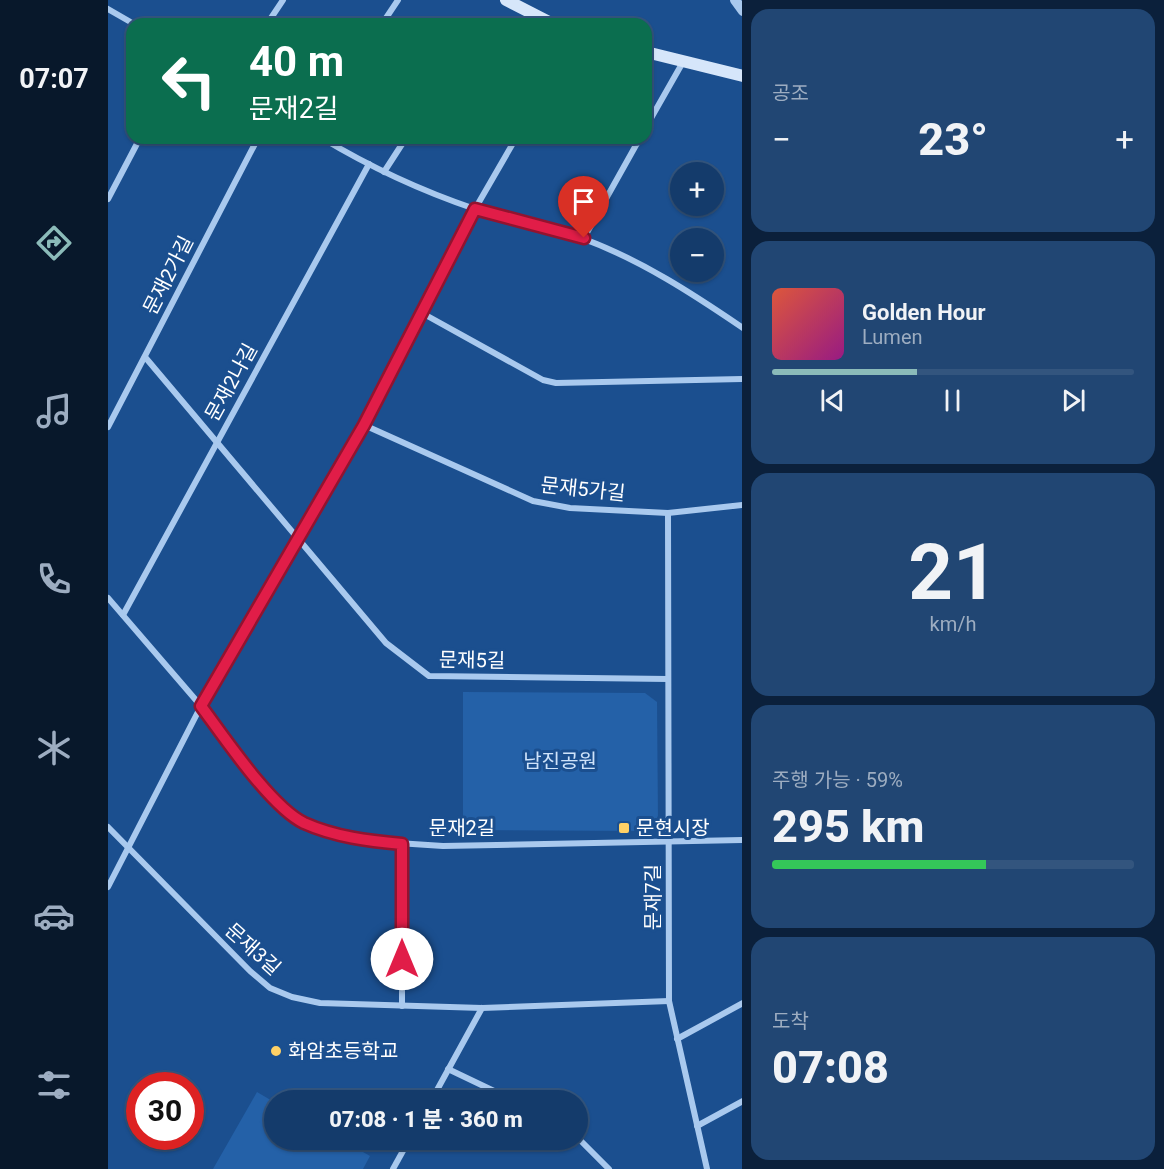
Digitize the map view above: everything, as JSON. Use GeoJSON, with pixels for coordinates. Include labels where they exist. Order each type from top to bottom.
{"type":"FeatureCollection","features":[{"type":"Feature","properties":{"kind":"main road"},"geometry":{"type":"LineString","coordinates":[[506,0],[541,18]]}},
{"type":"Feature","properties":{"kind":"main road"},"geometry":{"type":"LineString","coordinates":[[652,54],[742,76]]}},
{"type":"Feature","properties":{"kind":"street"},"geometry":{"type":"LineString","coordinates":[[271,18],[283,0]]}},
{"type":"Feature","properties":{"kind":"street"},"geometry":{"type":"LineString","coordinates":[[386,18],[398,0]]}},
{"type":"Feature","properties":{"kind":"street"},"geometry":{"type":"LineString","coordinates":[[735,0],[742,12]]}},
{"type":"Feature","properties":{"kind":"street"},"geometry":{"type":"LineString","coordinates":[[108,9],[126,19]]}},
{"type":"Feature","properties":{"kind":"street"},"geometry":{"type":"LineString","coordinates":[[652,116],[683,62]]}},
{"type":"Feature","properties":{"kind":"street"},"geometry":{"type":"LineString","coordinates":[[108,199],[137,144]]}},
{"type":"Feature","properties":{"kind":"street","name":"문재2가길"},"geometry":{"type":"LineString","coordinates":[[108,427],[255,144]]}},
{"type":"Feature","properties":{"kind":"street"},"geometry":{"type":"LineString","coordinates":[[333,144],[384,172],[475,209],[584,238],[669,280],[742,328]]}},
{"type":"Feature","properties":{"kind":"street"},"geometry":{"type":"LineString","coordinates":[[384,172],[402,144]]}},
{"type":"Feature","properties":{"kind":"street"},"geometry":{"type":"LineString","coordinates":[[108,887],[201,706],[364,425],[475,209],[513,144]]}},
{"type":"Feature","properties":{"kind":"street"},"geometry":{"type":"LineString","coordinates":[[584,238],[637,144]]}},
{"type":"Feature","properties":{"kind":"street","name":"문재2나길"},"geometry":{"type":"LineString","coordinates":[[123,615],[369,164]]}},
{"type":"Feature","properties":{"kind":"street"},"geometry":{"type":"LineString","coordinates":[[422,313],[543,380],[556,383],[742,379]]}},
{"type":"Feature","properties":{"kind":"street","name":"문재5길"},"geometry":{"type":"LineString","coordinates":[[145,357],[386,643],[429,676],[668,679]]}},
{"type":"Feature","properties":{"kind":"street","name":"문재5가길"},"geometry":{"type":"LineString","coordinates":[[364,425],[533,501],[570,508],[668,513],[742,505]]}},
{"type":"Feature","properties":{"kind":"street","name":"문재7길"},"geometry":{"type":"LineString","coordinates":[[668,513],[669,1001],[706,1169]]}},
{"type":"Feature","properties":{"kind":"street","name":"문재2길"},"geometry":{"type":"LineString","coordinates":[[108,598],[201,706],[268,792],[302,822],[367,841],[443,846],[742,840]]}},
{"type":"Feature","properties":{"kind":"street","name":"문재3길"},"geometry":{"type":"LineString","coordinates":[[108,827],[128,850],[270,988],[292,998],[320,1003],[482,1008],[669,1001]]}},
{"type":"Feature","properties":{"kind":"street"},"geometry":{"type":"LineString","coordinates":[[402,844],[402,1005]]}},
{"type":"Feature","properties":{"kind":"street"},"geometry":{"type":"LineString","coordinates":[[677,1039],[742,1003]]}},
{"type":"Feature","properties":{"kind":"street"},"geometry":{"type":"LineString","coordinates":[[436,1090],[482,1008]]}},
{"type":"Feature","properties":{"kind":"street"},"geometry":{"type":"LineString","coordinates":[[448,1069],[492,1090]]}},
{"type":"Feature","properties":{"kind":"street"},"geometry":{"type":"LineString","coordinates":[[697,1126],[742,1101]]}},
{"type":"Feature","properties":{"kind":"street"},"geometry":{"type":"LineString","coordinates":[[588,1148],[609,1169]]}},
{"type":"Feature","properties":{"kind":"street"},"geometry":{"type":"LineString","coordinates":[[393,1169],[403,1150]]}},
{"type":"Feature","properties":{"kind":"green space","name":"남진공원"},"geometry":{"type":"Polygon","coordinates":[[[463,692],[645,693],[657,702],[658,820],[647,831],[463,830],[463,692]]]}},
{"type":"Feature","properties":{"kind":"green space"},"geometry":{"type":"Polygon","coordinates":[[[257,1092],[264,1096],[264,1150],[360,1150],[370,1156],[363,1169],[213,1169],[257,1092]]]}},
{"type":"Feature","properties":{"kind":"place","name":"문현시장"},"geometry":{"type":"Point","coordinates":[624,828]}},
{"type":"Feature","properties":{"kind":"place","name":"화암초등학교"},"geometry":{"type":"Point","coordinates":[276,1051]}},
{"type":"Feature","properties":{"kind":"route"},"geometry":{"type":"LineString","coordinates":[[402,959],[402,844],[367,841],[302,822],[268,792],[201,706],[364,425],[475,209],[584,238]]}}]}
